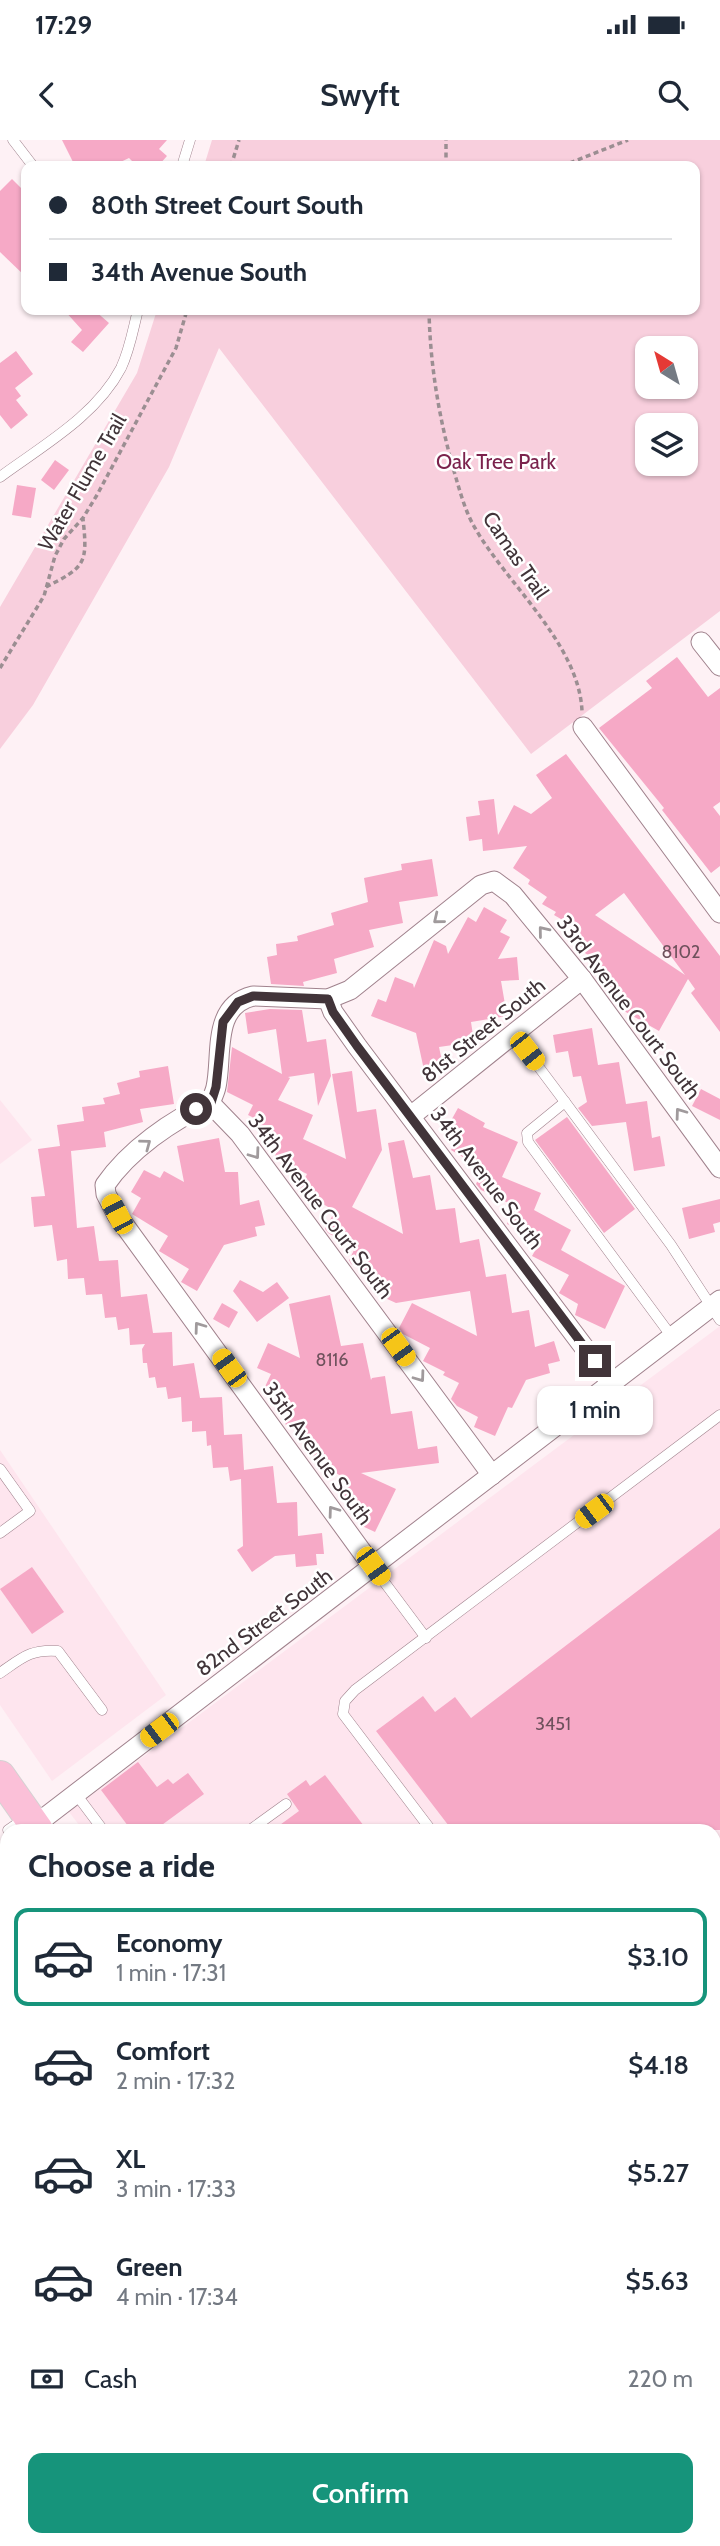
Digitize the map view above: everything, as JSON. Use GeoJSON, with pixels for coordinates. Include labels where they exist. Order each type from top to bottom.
{"type":"FeatureCollection","features":[{"type":"Feature","properties":{"kind":"main road"},"geometry":{"type":"LineString","coordinates":[[0,1776],[22,1824]]}},
{"type":"Feature","properties":{"kind":"street"},"geometry":{"type":"LineString","coordinates":[[701,642],[720,666]]}},
{"type":"Feature","properties":{"kind":"street"},"geometry":{"type":"LineString","coordinates":[[583,727],[720,914]]}},
{"type":"Feature","properties":{"kind":"street","name":"33rd Avenue Court South"},"geometry":{"type":"LineString","coordinates":[[328,999],[350,990],[481,885],[494,881],[513,895],[582,979],[720,1168]]}},
{"type":"Feature","properties":{"kind":"street","name":"81st Street South"},"geometry":{"type":"LineString","coordinates":[[411,1116],[582,979]]}},
{"type":"Feature","properties":{"kind":"street"},"geometry":{"type":"LineString","coordinates":[[211,1103],[216,1087],[223,1022],[238,1002],[253,996],[328,999]]}},
{"type":"Feature","properties":{"kind":"street","name":"34th Avenue South"},"geometry":{"type":"LineString","coordinates":[[328,999],[333,1012],[357,1046],[611,1384]]}},
{"type":"Feature","properties":{"kind":"street","name":"35th Avenue South"},"geometry":{"type":"LineString","coordinates":[[211,1103],[196,1109],[124,1160],[105,1185],[106,1194],[117,1214],[373,1566]]}},
{"type":"Feature","properties":{"kind":"street","name":"34th Avenue Court South"},"geometry":{"type":"LineString","coordinates":[[211,1103],[240,1134],[492,1475]]}},
{"type":"Feature","properties":{"kind":"street","name":"82nd Street South"},"geometry":{"type":"LineString","coordinates":[[28,1824],[76,1794],[672,1337],[717,1309]]}},
{"type":"Feature","properties":{"kind":"lane"},"geometry":{"type":"LineString","coordinates":[[13,140],[29,161]]}},
{"type":"Feature","properties":{"kind":"lane"},"geometry":{"type":"LineString","coordinates":[[184,161],[190,140]]}},
{"type":"Feature","properties":{"kind":"lane"},"geometry":{"type":"LineString","coordinates":[[0,477],[82,416],[104,393],[129,349],[137,315]]}},
{"type":"Feature","properties":{"kind":"lane"},"geometry":{"type":"LineString","coordinates":[[514,1034],[717,1309]]}},
{"type":"Feature","properties":{"kind":"lane"},"geometry":{"type":"LineString","coordinates":[[565,1102],[527,1133],[528,1142],[672,1337]]}},
{"type":"Feature","properties":{"kind":"lane"},"geometry":{"type":"LineString","coordinates":[[426,1824],[343,1714],[345,1701],[355,1690],[720,1415]]}},
{"type":"Feature","properties":{"kind":"lane"},"geometry":{"type":"LineString","coordinates":[[0,1469],[30,1511],[0,1533]]}},
{"type":"Feature","properties":{"kind":"lane"},"geometry":{"type":"LineString","coordinates":[[373,1566],[426,1638]]}},
{"type":"Feature","properties":{"kind":"lane"},"geometry":{"type":"LineString","coordinates":[[0,1673],[30,1653],[41,1650],[58,1651],[102,1710]]}},
{"type":"Feature","properties":{"kind":"lane"},"geometry":{"type":"LineString","coordinates":[[76,1794],[98,1824]]}},
{"type":"Feature","properties":{"kind":"lane"},"geometry":{"type":"LineString","coordinates":[[258,1824],[286,1804]]}},
{"type":"Feature","properties":{"kind":"path"},"geometry":{"type":"LineString","coordinates":[[233,161],[239,140]]}},
{"type":"Feature","properties":{"kind":"path"},"geometry":{"type":"LineString","coordinates":[[446,140],[446,161]]}},
{"type":"Feature","properties":{"kind":"path"},"geometry":{"type":"LineString","coordinates":[[575,161],[628,140]]}},
{"type":"Feature","properties":{"kind":"path","name":"Water Flume Trail"},"geometry":{"type":"LineString","coordinates":[[0,668],[44,596],[59,547],[83,518],[176,348],[186,315]]}},
{"type":"Feature","properties":{"kind":"path","name":"Camas Trail"},"geometry":{"type":"LineString","coordinates":[[429,315],[430,343],[442,431],[461,496],[474,527],[557,642],[571,668],[582,702],[583,727]]}},
{"type":"Feature","properties":{"kind":"path"},"geometry":{"type":"LineString","coordinates":[[46,587],[73,574],[82,565],[86,541],[83,518]]}},
{"type":"Feature","properties":{"kind":"shaded area"},"geometry":{"type":"Polygon","coordinates":[[[0,1100],[32,1140],[0,1164],[0,1100]]]}},
{"type":"Feature","properties":{"kind":"shaded area"},"geometry":{"type":"Polygon","coordinates":[[[720,1326],[720,1824],[78,1824],[69,1812],[720,1326]]]}},
{"type":"Feature","properties":{"kind":"shaded area"},"geometry":{"type":"Polygon","coordinates":[[[0,1450],[166,1695],[52,1781],[0,1705],[0,1450]]]}},
{"type":"Feature","properties":{"kind":"green space","name":"Oak Tree Park"},"geometry":{"type":"Polygon","coordinates":[[[212,140],[720,140],[720,611],[531,754],[219,348],[169,467],[33,705],[0,749],[0,607],[137,373],[155,315],[700,315],[700,161],[206,161],[212,140]]]}},
{"type":"Feature","properties":{"kind":"building"},"geometry":{"type":"Polygon","coordinates":[[[62,140],[167,140],[159,149],[167,156],[162,161],[132,161],[129,158],[123,161],[72,161],[62,140]]]}},
{"type":"Feature","properties":{"kind":"building"},"geometry":{"type":"Polygon","coordinates":[[[12,179],[21,188],[21,272],[0,252],[0,191],[12,179]]]}},
{"type":"Feature","properties":{"kind":"building"},"geometry":{"type":"Polygon","coordinates":[[[68,315],[100,315],[109,323],[83,352],[71,342],[82,330],[68,315]]]}},
{"type":"Feature","properties":{"kind":"building"},"geometry":{"type":"Polygon","coordinates":[[[16,351],[33,374],[15,388],[21,396],[16,400],[28,415],[11,429],[0,415],[0,363],[16,351]]]}},
{"type":"Feature","properties":{"kind":"building"},"geometry":{"type":"Polygon","coordinates":[[[55,460],[69,470],[54,490],[41,480],[55,460]]]}},
{"type":"Feature","properties":{"kind":"building"},"geometry":{"type":"Polygon","coordinates":[[[17,485],[36,488],[31,518],[12,515],[17,485]]]}},
{"type":"Feature","properties":{"kind":"building"},"geometry":{"type":"Polygon","coordinates":[[[677,657],[708,697],[720,688],[720,802],[713,807],[720,816],[720,866],[711,873],[662,810],[664,808],[599,728],[652,688],[646,681],[677,657]]]}},
{"type":"Feature","properties":{"kind":"building"},"geometry":{"type":"Polygon","coordinates":[[[566,754],[720,956],[720,1032],[691,993],[695,989],[688,979],[659,1031],[617,1007],[624,995],[605,984],[607,981],[588,967],[593,958],[580,950],[582,947],[566,938],[573,926],[542,904],[547,897],[528,884],[530,880],[513,868],[527,846],[483,851],[482,839],[469,841],[466,817],[480,815],[478,801],[494,799],[498,835],[514,805],[531,814],[552,798],[536,775],[566,754]],[[624,893],[595,915],[685,975],[624,893]]]}},
{"type":"Feature","properties":{"kind":"building"},"geometry":{"type":"Polygon","coordinates":[[[432,859],[438,896],[399,902],[403,923],[369,930],[374,947],[334,959],[337,973],[303,982],[304,986],[271,984],[267,957],[277,955],[276,944],[298,941],[297,936],[334,925],[331,913],[368,902],[364,878],[402,870],[401,864],[432,859]]]}},
{"type":"Feature","properties":{"kind":"building"},"geometry":{"type":"Polygon","coordinates":[[[484,907],[507,920],[500,932],[510,937],[498,959],[517,957],[519,980],[501,981],[507,1016],[471,1022],[474,1042],[439,1047],[443,1066],[424,1070],[416,1033],[371,1016],[378,999],[386,1002],[395,977],[413,984],[414,988],[434,940],[446,946],[448,954],[468,917],[476,922],[484,907]]]}},
{"type":"Feature","properties":{"kind":"building"},"geometry":{"type":"Polygon","coordinates":[[[270,1009],[302,1010],[307,1042],[326,1039],[331,1076],[318,1106],[314,1073],[288,1077],[290,1078],[278,1100],[313,1115],[303,1139],[346,1159],[332,1074],[352,1071],[357,1112],[376,1109],[382,1150],[352,1207],[403,1234],[388,1143],[404,1140],[413,1178],[430,1175],[436,1210],[455,1208],[460,1243],[479,1239],[486,1277],[506,1274],[512,1313],[529,1310],[535,1347],[554,1341],[560,1361],[548,1364],[550,1373],[526,1380],[512,1408],[508,1407],[495,1436],[474,1427],[478,1417],[457,1406],[451,1399],[459,1383],[423,1361],[430,1348],[403,1334],[399,1328],[412,1303],[477,1336],[470,1291],[396,1303],[374,1293],[379,1280],[351,1264],[349,1260],[355,1248],[325,1229],[335,1211],[299,1190],[307,1174],[275,1156],[282,1139],[255,1124],[258,1120],[248,1115],[253,1105],[227,1092],[232,1047],[282,1074],[276,1029],[248,1034],[245,1013],[270,1009]]]}},
{"type":"Feature","properties":{"kind":"building"},"geometry":{"type":"Polygon","coordinates":[[[592,1028],[598,1065],[619,1062],[626,1104],[647,1101],[652,1138],[660,1136],[665,1166],[634,1171],[626,1122],[592,1126],[578,1108],[587,1102],[581,1076],[573,1077],[568,1051],[556,1053],[553,1035],[592,1028]]]}},
{"type":"Feature","properties":{"kind":"building"},"geometry":{"type":"Polygon","coordinates":[[[168,1066],[174,1104],[140,1109],[143,1122],[104,1132],[106,1147],[71,1151],[77,1228],[94,1226],[99,1261],[118,1260],[121,1297],[147,1294],[153,1333],[172,1332],[173,1366],[194,1363],[200,1398],[222,1397],[224,1435],[242,1434],[244,1470],[273,1466],[277,1503],[297,1502],[298,1536],[322,1533],[324,1554],[316,1554],[317,1565],[296,1567],[295,1554],[275,1556],[252,1572],[237,1550],[243,1546],[241,1479],[230,1481],[228,1467],[213,1468],[211,1445],[207,1446],[206,1431],[192,1432],[192,1421],[182,1422],[181,1397],[168,1399],[166,1387],[157,1388],[155,1377],[149,1378],[147,1363],[143,1363],[142,1349],[145,1344],[130,1345],[129,1328],[118,1330],[116,1317],[105,1318],[102,1294],[86,1295],[84,1278],[68,1279],[67,1259],[57,1261],[52,1225],[34,1227],[31,1197],[45,1196],[38,1149],[60,1146],[57,1125],[84,1121],[82,1107],[105,1104],[103,1098],[120,1094],[117,1083],[140,1077],[139,1071],[168,1066]]]}},
{"type":"Feature","properties":{"kind":"building"},"geometry":{"type":"Polygon","coordinates":[[[701,1089],[720,1099],[720,1120],[692,1106],[701,1089]]]}},
{"type":"Feature","properties":{"kind":"building"},"geometry":{"type":"Polygon","coordinates":[[[458,1108],[485,1123],[483,1127],[518,1142],[502,1177],[541,1193],[534,1210],[571,1230],[561,1250],[625,1286],[605,1329],[575,1315],[578,1304],[559,1293],[569,1275],[532,1256],[536,1249],[523,1242],[528,1233],[507,1224],[515,1206],[481,1190],[476,1184],[483,1169],[451,1150],[455,1143],[443,1135],[458,1108]]]}},
{"type":"Feature","properties":{"kind":"building"},"geometry":{"type":"Polygon","coordinates":[[[567,1117],[635,1209],[604,1233],[535,1140],[567,1117]]]}},
{"type":"Feature","properties":{"kind":"building"},"geometry":{"type":"Polygon","coordinates":[[[219,1138],[225,1172],[238,1172],[240,1205],[259,1200],[265,1225],[255,1227],[257,1236],[224,1245],[197,1291],[181,1282],[189,1269],[159,1251],[168,1236],[132,1214],[141,1198],[131,1192],[144,1170],[160,1178],[164,1171],[184,1182],[177,1146],[219,1138]]]}},
{"type":"Feature","properties":{"kind":"building"},"geometry":{"type":"Polygon","coordinates":[[[720,1199],[720,1222],[713,1224],[715,1232],[689,1239],[682,1208],[720,1199]]]}},
{"type":"Feature","properties":{"kind":"building"},"geometry":{"type":"Polygon","coordinates":[[[240,1280],[263,1292],[277,1282],[289,1298],[257,1322],[233,1291],[240,1280]]]}},
{"type":"Feature","properties":{"kind":"building"},"geometry":{"type":"Polygon","coordinates":[[[330,1295],[341,1346],[363,1343],[371,1380],[385,1376],[391,1414],[412,1411],[418,1449],[437,1446],[439,1463],[361,1473],[396,1489],[375,1532],[360,1525],[368,1509],[333,1491],[341,1476],[312,1459],[319,1444],[285,1424],[293,1408],[263,1391],[271,1374],[257,1368],[268,1343],[300,1358],[289,1304],[330,1295]]]}},
{"type":"Feature","properties":{"kind":"building"},"geometry":{"type":"Polygon","coordinates":[[[222,1303],[238,1312],[229,1328],[213,1319],[222,1303]]]}},
{"type":"Feature","properties":{"kind":"building"},"geometry":{"type":"Polygon","coordinates":[[[720,1528],[720,1824],[447,1824],[376,1731],[423,1696],[435,1712],[455,1697],[471,1718],[720,1528]]]}},
{"type":"Feature","properties":{"kind":"building"},"geometry":{"type":"Polygon","coordinates":[[[32,1567],[64,1612],[32,1634],[0,1589],[32,1567]]]}},
{"type":"Feature","properties":{"kind":"building"},"geometry":{"type":"Polygon","coordinates":[[[138,1762],[157,1787],[168,1779],[173,1784],[188,1773],[204,1794],[163,1824],[126,1824],[101,1790],[138,1762]]]}},
{"type":"Feature","properties":{"kind":"building"},"geometry":{"type":"Polygon","coordinates":[[[325,1775],[362,1824],[281,1824],[299,1811],[287,1794],[306,1780],[310,1786],[325,1775]]]}},
{"type":"Feature","properties":{"kind":"route"},"geometry":{"type":"LineString","coordinates":[[196,1109],[211,1103],[216,1087],[223,1022],[238,1002],[253,996],[328,999],[333,1012],[357,1046],[595,1361]]}}]}
